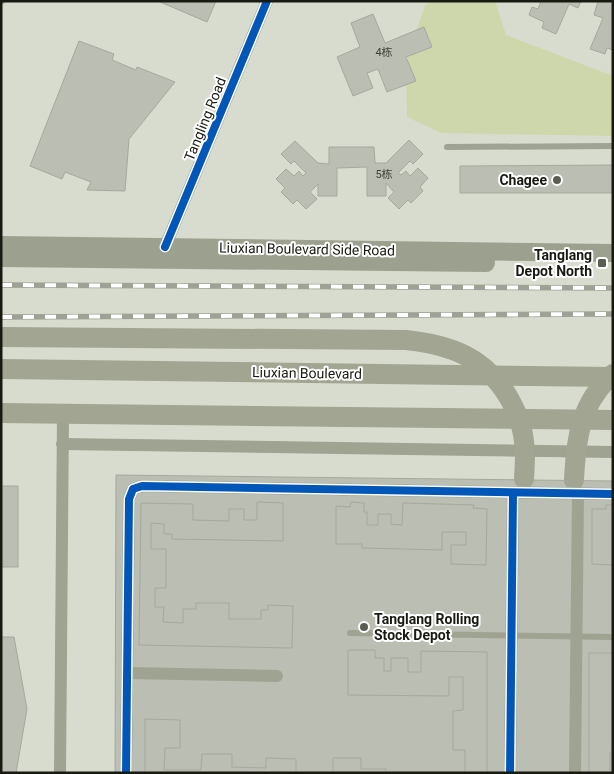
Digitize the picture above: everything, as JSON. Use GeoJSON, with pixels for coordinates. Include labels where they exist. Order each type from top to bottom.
{"type":"FeatureCollection","features":[{"type":"Feature","properties":{"kind":"main road","name":"Liuxian Boulevard Side Road"},"geometry":{"type":"LineString","coordinates":[[1,245],[613,253]]}},
{"type":"Feature","properties":{"kind":"main road"},"geometry":{"type":"LineString","coordinates":[[1,258],[613,265]]}},
{"type":"Feature","properties":{"kind":"main road"},"geometry":{"type":"LineString","coordinates":[[1,337],[406,340],[428,342],[449,348],[470,357],[486,368],[501,384],[514,406],[522,429],[525,447],[521,488]]}},
{"type":"Feature","properties":{"kind":"main road","name":"Liuxian Boulevard"},"geometry":{"type":"LineString","coordinates":[[1,369],[613,375]]}},
{"type":"Feature","properties":{"kind":"main road"},"geometry":{"type":"LineString","coordinates":[[576,489],[576,447],[579,428],[594,395],[613,375]]}},
{"type":"Feature","properties":{"kind":"main road"},"geometry":{"type":"LineString","coordinates":[[1,413],[613,420]]}},
{"type":"Feature","properties":{"kind":"street","name":"Tangling Road"},"geometry":{"type":"LineString","coordinates":[[165,247],[267,1]]}},
{"type":"Feature","properties":{"kind":"street"},"geometry":{"type":"LineString","coordinates":[[60,771],[63,414]]}},
{"type":"Feature","properties":{"kind":"street"},"geometry":{"type":"LineString","coordinates":[[62,444],[613,452]]}},
{"type":"Feature","properties":{"kind":"street"},"geometry":{"type":"LineString","coordinates":[[126,773],[129,499],[133,489],[142,486],[521,488],[576,489],[613,494]]}},
{"type":"Feature","properties":{"kind":"street"},"geometry":{"type":"LineString","coordinates":[[510,773],[512,635],[521,488]]}},
{"type":"Feature","properties":{"kind":"street"},"geometry":{"type":"LineString","coordinates":[[575,773],[576,489]]}},
{"type":"Feature","properties":{"kind":"street"},"geometry":{"type":"LineString","coordinates":[[127,673],[277,676]]}},
{"type":"Feature","properties":{"kind":"lane"},"geometry":{"type":"LineString","coordinates":[[447,147],[613,146]]}},
{"type":"Feature","properties":{"kind":"lane"},"geometry":{"type":"LineString","coordinates":[[350,633],[613,637]]}},
{"type":"Feature","properties":{"kind":"green space"},"geometry":{"type":"Polygon","coordinates":[[[432,1],[495,1],[506,35],[613,76],[613,136],[441,133],[407,117],[406,64],[425,5],[432,1]]]}},
{"type":"Feature","properties":{"kind":"building"},"geometry":{"type":"Polygon","coordinates":[[[158,1],[216,1],[207,22],[158,1]]]}},
{"type":"Feature","properties":{"kind":"building"},"geometry":{"type":"Polygon","coordinates":[[[541,1],[581,1],[578,8],[569,4],[556,34],[542,28],[544,22],[529,15],[532,7],[538,9],[541,1]]]}},
{"type":"Feature","properties":{"kind":"building"},"geometry":{"type":"Polygon","coordinates":[[[598,1],[613,1],[613,50],[607,48],[605,54],[590,49],[603,18],[594,15],[598,1]]]}},
{"type":"Feature","properties":{"kind":"building"},"geometry":{"type":"Polygon","coordinates":[[[373,14],[385,43],[424,27],[432,47],[406,57],[416,81],[387,92],[378,69],[367,73],[373,88],[353,96],[337,57],[360,47],[351,23],[373,14]]]}},
{"type":"Feature","properties":{"kind":"building"},"geometry":{"type":"Polygon","coordinates":[[[79,41],[114,54],[112,60],[136,70],[137,67],[175,82],[129,139],[125,191],[87,190],[91,182],[65,172],[62,179],[30,166],[79,41]]]}},
{"type":"Feature","properties":{"kind":"building"},"geometry":{"type":"Polygon","coordinates":[[[409,140],[423,154],[413,164],[410,161],[398,173],[401,175],[406,171],[410,176],[418,168],[428,178],[420,187],[423,191],[411,203],[408,200],[399,209],[388,198],[394,192],[386,183],[386,196],[367,196],[367,167],[337,168],[337,196],[318,196],[318,184],[310,192],[317,199],[306,209],[297,200],[293,204],[281,192],[285,188],[276,179],[286,169],[294,176],[299,171],[303,176],[306,173],[294,161],[291,164],[281,154],[295,141],[318,163],[329,164],[329,147],[374,147],[375,163],[386,163],[409,140]]]}},
{"type":"Feature","properties":{"kind":"building"},"geometry":{"type":"Polygon","coordinates":[[[613,165],[613,193],[460,193],[460,166],[613,165]]]}},
{"type":"Feature","properties":{"kind":"building","name":"Tanglang Rolling Stock Depot"},"geometry":{"type":"Polygon","coordinates":[[[116,475],[613,481],[613,773],[115,773],[116,475]]]}},
{"type":"Feature","properties":{"kind":"building"},"geometry":{"type":"Polygon","coordinates":[[[1,486],[18,486],[18,567],[1,567],[1,486]]]}},
{"type":"Feature","properties":{"kind":"building"},"geometry":{"type":"Polygon","coordinates":[[[257,502],[283,503],[283,541],[172,539],[172,534],[164,534],[164,524],[151,523],[151,549],[166,549],[166,588],[155,588],[155,607],[164,607],[163,622],[183,623],[183,609],[196,609],[196,603],[229,603],[229,619],[261,619],[261,610],[268,610],[268,605],[293,606],[292,648],[139,645],[141,503],[193,504],[193,520],[229,521],[229,509],[244,509],[244,520],[257,520],[257,502]]]}},
{"type":"Feature","properties":{"kind":"building"},"geometry":{"type":"Polygon","coordinates":[[[351,502],[364,503],[364,512],[367,512],[367,525],[378,525],[378,514],[391,514],[391,524],[402,525],[403,503],[474,505],[473,508],[487,509],[486,565],[451,564],[451,545],[466,545],[466,532],[442,532],[442,550],[362,548],[362,544],[336,544],[336,506],[350,507],[351,502]]]}},
{"type":"Feature","properties":{"kind":"building"},"geometry":{"type":"Polygon","coordinates":[[[606,505],[613,505],[613,565],[592,564],[592,509],[606,509],[606,505]]]}},
{"type":"Feature","properties":{"kind":"building"},"geometry":{"type":"Polygon","coordinates":[[[1,637],[14,637],[27,709],[16,773],[1,773],[1,637]]]}},
{"type":"Feature","properties":{"kind":"building"},"geometry":{"type":"Polygon","coordinates":[[[348,650],[375,650],[375,658],[384,658],[384,671],[391,671],[391,658],[408,658],[408,672],[421,672],[421,651],[487,652],[487,773],[465,773],[465,750],[453,750],[453,711],[463,710],[463,677],[449,677],[449,696],[348,695],[348,650]]]}},
{"type":"Feature","properties":{"kind":"building"},"geometry":{"type":"Polygon","coordinates":[[[589,653],[613,653],[613,752],[610,752],[610,773],[589,773],[589,653]]]}},
{"type":"Feature","properties":{"kind":"building"},"geometry":{"type":"Polygon","coordinates":[[[145,719],[180,720],[180,748],[165,748],[164,770],[201,770],[202,754],[232,754],[232,767],[266,768],[266,758],[296,759],[296,773],[145,773],[145,719]]]}},
{"type":"Feature","properties":{"kind":"building"},"geometry":{"type":"Polygon","coordinates":[[[333,758],[361,758],[361,769],[386,769],[386,773],[333,773],[333,758]]]}},
{"type":"Feature","properties":{"kind":"railway"},"geometry":{"type":"LineString","coordinates":[[1,285],[613,288]]}},
{"type":"Feature","properties":{"kind":"railway"},"geometry":{"type":"LineString","coordinates":[[1,317],[613,314]]}},
{"type":"Feature","properties":{"kind":"cycle path"},"geometry":{"type":"LineString","coordinates":[[165,247],[267,1]]}},
{"type":"Feature","properties":{"kind":"cycle path"},"geometry":{"type":"LineString","coordinates":[[126,773],[129,499],[133,489],[142,486],[613,494]]}},
{"type":"Feature","properties":{"kind":"cycle path"},"geometry":{"type":"LineString","coordinates":[[510,773],[513,493]]}},
{"type":"Feature","properties":{"kind":"place","name":"Chagee"},"geometry":{"type":"Point","coordinates":[557,180]}},
{"type":"Feature","properties":{"kind":"place","name":"Tanglang Depot North"},"geometry":{"type":"Point","coordinates":[602,263]}},
{"type":"Feature","properties":{"kind":"place","name":"Tanglang Rolling Stock Depot"},"geometry":{"type":"Point","coordinates":[364,627]}}]}
